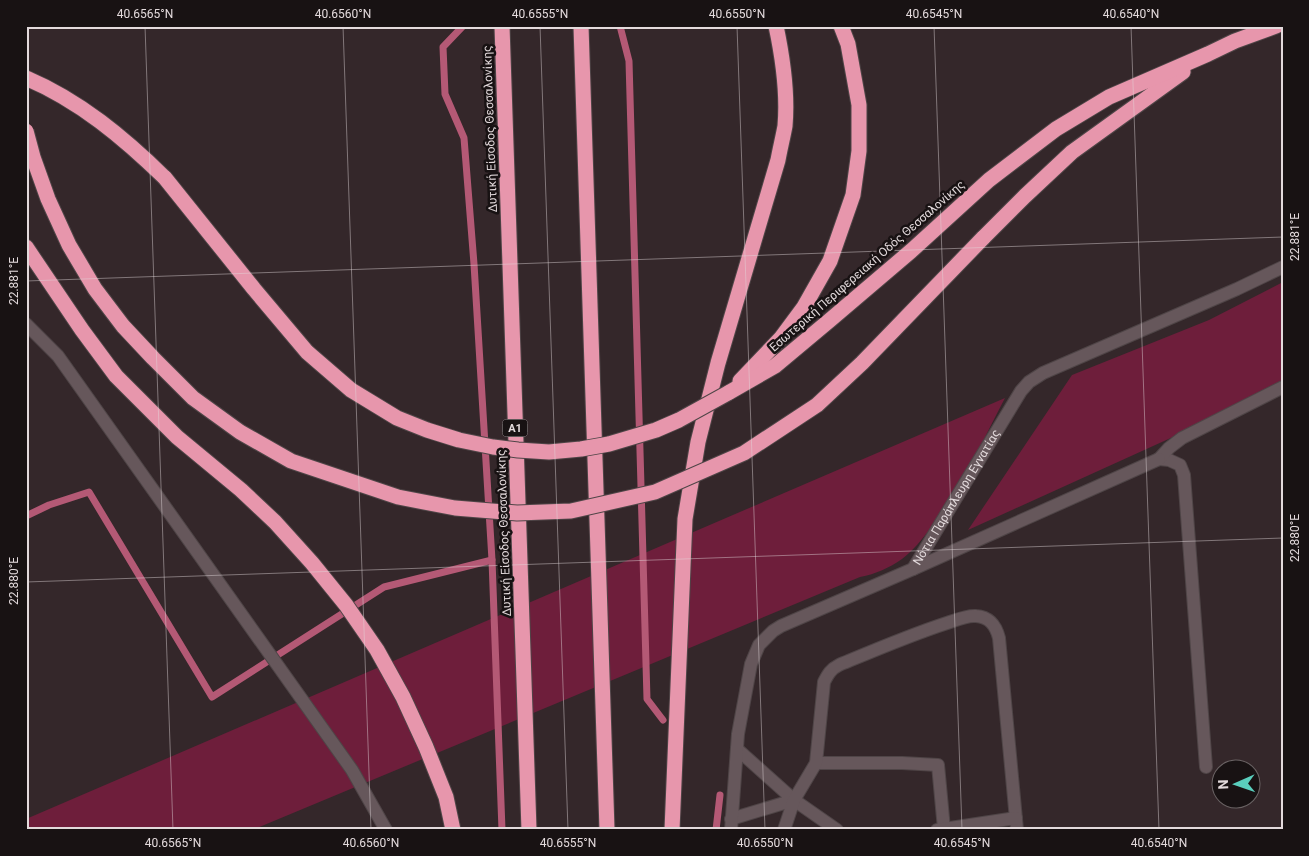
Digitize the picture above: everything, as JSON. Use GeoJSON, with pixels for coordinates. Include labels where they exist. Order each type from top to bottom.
{"type":"FeatureCollection","features":[{"type":"Feature","properties":{"kind":"highway","name":"Δυτική Είσοδος Θεσσαλονίκης"},"geometry":{"type":"LineString","coordinates":[[502,26],[529,830]]}},
{"type":"Feature","properties":{"kind":"highway"},"geometry":{"type":"LineString","coordinates":[[581,26],[607,830]]}},
{"type":"Feature","properties":{"kind":"highway"},"geometry":{"type":"LineString","coordinates":[[672,830],[687,509],[698,442],[718,363],[778,160],[785,127],[786,91],[776,26]]}},
{"type":"Feature","properties":{"kind":"highway"},"geometry":{"type":"LineString","coordinates":[[728,393],[780,338],[804,306],[830,262],[853,195],[859,151],[859,106],[848,44],[841,26]]}},
{"type":"Feature","properties":{"kind":"highway","name":"Εσωτερική Περιφερειακή Οδός Θεσσαλονίκης"},"geometry":{"type":"LineString","coordinates":[[26,78],[70,100],[104,123],[136,149],[165,178],[307,352],[351,390],[397,418],[427,430],[493,448],[549,452],[609,444],[656,430],[679,420],[775,366],[911,250],[989,180],[1056,129],[1108,97],[1235,41],[1276,26]]}},
{"type":"Feature","properties":{"kind":"highway"},"geometry":{"type":"LineString","coordinates":[[26,131],[48,199],[69,245],[95,289],[123,326],[153,358],[194,398],[240,432],[291,461],[398,497],[455,508],[516,513],[571,510],[655,492],[744,453],[817,405],[862,363],[983,238],[1072,152],[1208,54]]}},
{"type":"Feature","properties":{"kind":"highway"},"geometry":{"type":"LineString","coordinates":[[26,247],[82,330],[116,376],[178,438],[212,465],[275,522],[312,563],[346,606],[376,650],[404,698],[426,746],[446,797],[453,830]]}},
{"type":"Feature","properties":{"kind":"street","name":"Νότια Παράπλευρη Εγνατίας"},"geometry":{"type":"LineString","coordinates":[[731,824],[738,734],[751,664],[758,645],[781,626],[913,569],[1021,391],[1029,382],[1043,373],[1237,289],[1283,266]]}},
{"type":"Feature","properties":{"kind":"street"},"geometry":{"type":"LineString","coordinates":[[26,324],[58,356],[352,770],[386,830]]}},
{"type":"Feature","properties":{"kind":"street"},"geometry":{"type":"LineString","coordinates":[[913,569],[1159,459],[1182,438],[1283,386]]}},
{"type":"Feature","properties":{"kind":"street"},"geometry":{"type":"LineString","coordinates":[[1159,459],[1169,460],[1180,465],[1184,475],[1206,767]]}},
{"type":"Feature","properties":{"kind":"street"},"geometry":{"type":"LineString","coordinates":[[784,830],[794,800],[816,763],[824,682],[832,669],[839,664],[935,627],[974,616],[983,617],[997,629],[999,638],[1017,824],[937,830]]}},
{"type":"Feature","properties":{"kind":"street"},"geometry":{"type":"LineString","coordinates":[[737,749],[794,800],[837,830]]}},
{"type":"Feature","properties":{"kind":"street"},"geometry":{"type":"LineString","coordinates":[[816,763],[938,765],[944,829]]}},
{"type":"Feature","properties":{"kind":"street"},"geometry":{"type":"LineString","coordinates":[[731,824],[794,800]]}},
{"type":"Feature","properties":{"kind":"shaded area"},"geometry":{"type":"Polygon","coordinates":[[[1283,282],[1283,387],[968,530],[1072,375],[1209,320],[1283,282]]]}},
{"type":"Feature","properties":{"kind":"shaded area"},"geometry":{"type":"Polygon","coordinates":[[[1005,398],[971,465],[942,513],[910,552],[902,559],[882,570],[860,577],[252,830],[26,830],[26,819],[1005,398]]]}},
{"type":"Feature","properties":{"kind":"waterway"},"geometry":{"type":"LineString","coordinates":[[26,516],[49,505],[89,492],[212,697],[384,587],[492,560],[474,264],[464,138],[445,94],[443,47],[463,26]]}},
{"type":"Feature","properties":{"kind":"waterway"},"geometry":{"type":"LineString","coordinates":[[620,26],[629,61],[647,699],[663,720]]}},
{"type":"Feature","properties":{"kind":"waterway"},"geometry":{"type":"LineString","coordinates":[[492,560],[502,830]]}},
{"type":"Feature","properties":{"kind":"waterway"},"geometry":{"type":"LineString","coordinates":[[716,830],[720,795]]}}]}
